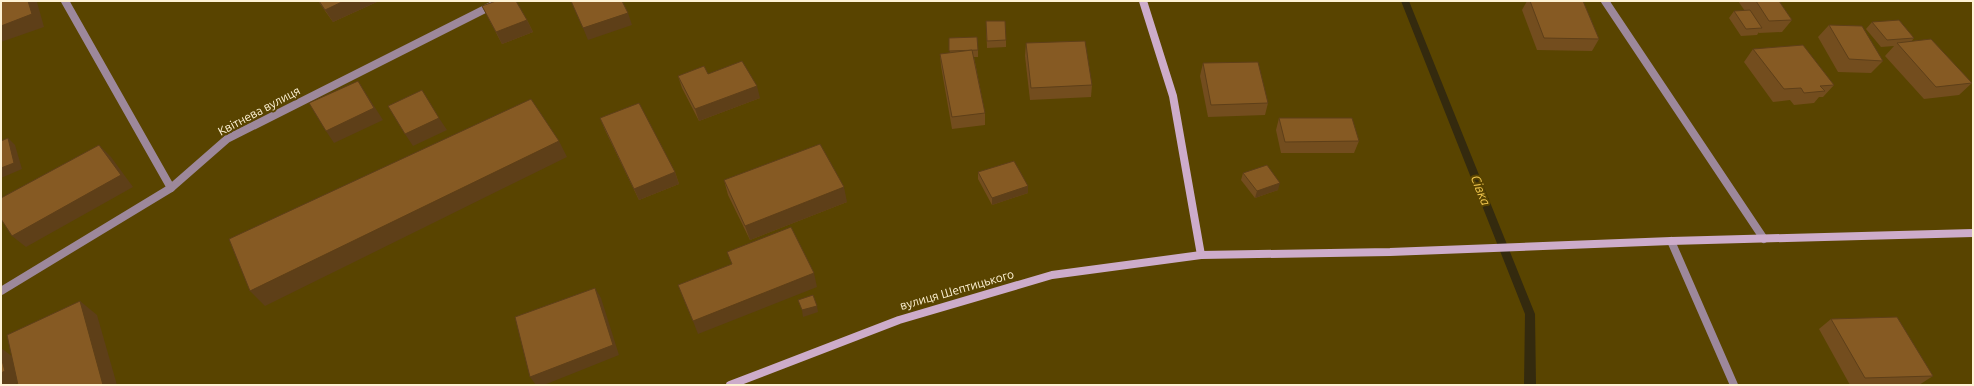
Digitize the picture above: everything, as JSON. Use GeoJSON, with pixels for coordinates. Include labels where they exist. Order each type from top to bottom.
{"type":"FeatureCollection","features":[{"type":"Feature","properties":{"kind":"street"},"geometry":{"type":"LineString","coordinates":[[65,1],[171,188]]}},
{"type":"Feature","properties":{"kind":"street","name":"Квітнева вулиця"},"geometry":{"type":"LineString","coordinates":[[1,291],[171,188],[227,139],[502,1]]}},
{"type":"Feature","properties":{"kind":"street"},"geometry":{"type":"LineString","coordinates":[[1143,1],[1173,96],[1201,255]]}},
{"type":"Feature","properties":{"kind":"street"},"geometry":{"type":"LineString","coordinates":[[1605,1],[1764,239]]}},
{"type":"Feature","properties":{"kind":"street","name":"вулиця Шептицького"},"geometry":{"type":"LineString","coordinates":[[730,385],[899,320],[1052,275],[1201,255],[1390,252],[1671,241],[1973,233]]}},
{"type":"Feature","properties":{"kind":"street"},"geometry":{"type":"LineString","coordinates":[[1671,241],[1734,385]]}},
{"type":"Feature","properties":{"kind":"building"},"geometry":{"type":"Polygon","coordinates":[[[1,1],[28,1],[32,14],[1,26],[1,1]]]}},
{"type":"Feature","properties":{"kind":"building"},"geometry":{"type":"Polygon","coordinates":[[[319,1],[344,1],[325,10],[319,1]]]}},
{"type":"Feature","properties":{"kind":"building"},"geometry":{"type":"Polygon","coordinates":[[[496,1],[516,1],[527,20],[496,32],[482,6],[496,1]]]}},
{"type":"Feature","properties":{"kind":"building"},"geometry":{"type":"Polygon","coordinates":[[[571,1],[622,1],[628,13],[583,28],[571,1]]]}},
{"type":"Feature","properties":{"kind":"building"},"geometry":{"type":"Polygon","coordinates":[[[1530,1],[1583,1],[1599,39],[1544,38],[1530,1]]]}},
{"type":"Feature","properties":{"kind":"building"},"geometry":{"type":"Polygon","coordinates":[[[1756,1],[1779,1],[1792,20],[1769,21],[1756,1]]]}},
{"type":"Feature","properties":{"kind":"building"},"geometry":{"type":"Polygon","coordinates":[[[1750,10],[1762,28],[1746,29],[1734,11],[1750,10]]]}},
{"type":"Feature","properties":{"kind":"building"},"geometry":{"type":"Polygon","coordinates":[[[1899,20],[1914,38],[1887,40],[1872,22],[1899,20]]]}},
{"type":"Feature","properties":{"kind":"building"},"geometry":{"type":"Polygon","coordinates":[[[986,21],[1005,21],[1006,40],[987,41],[986,21]]]}},
{"type":"Feature","properties":{"kind":"building"},"geometry":{"type":"Polygon","coordinates":[[[1829,25],[1862,26],[1883,61],[1849,59],[1829,25]]]}},
{"type":"Feature","properties":{"kind":"building"},"geometry":{"type":"Polygon","coordinates":[[[977,37],[978,50],[949,51],[949,38],[977,37]]]}},
{"type":"Feature","properties":{"kind":"building"},"geometry":{"type":"Polygon","coordinates":[[[1931,39],[1972,83],[1936,87],[1897,43],[1931,39]]]}},
{"type":"Feature","properties":{"kind":"building"},"geometry":{"type":"Polygon","coordinates":[[[1085,41],[1092,85],[1031,88],[1026,43],[1085,41]]]}},
{"type":"Feature","properties":{"kind":"building"},"geometry":{"type":"Polygon","coordinates":[[[1803,45],[1834,85],[1820,86],[1825,91],[1804,93],[1801,88],[1784,89],[1753,49],[1803,45]]]}},
{"type":"Feature","properties":{"kind":"building"},"geometry":{"type":"Polygon","coordinates":[[[972,50],[985,113],[952,117],[940,54],[972,50]]]}},
{"type":"Feature","properties":{"kind":"building"},"geometry":{"type":"Polygon","coordinates":[[[742,61],[757,86],[695,109],[678,76],[704,66],[708,74],[742,61]]]}},
{"type":"Feature","properties":{"kind":"building"},"geometry":{"type":"Polygon","coordinates":[[[1258,62],[1268,103],[1211,105],[1203,63],[1258,62]]]}},
{"type":"Feature","properties":{"kind":"building"},"geometry":{"type":"Polygon","coordinates":[[[358,81],[374,108],[326,131],[309,103],[358,81]]]}},
{"type":"Feature","properties":{"kind":"building"},"geometry":{"type":"Polygon","coordinates":[[[422,90],[439,118],[405,134],[388,106],[422,90]]]}},
{"type":"Feature","properties":{"kind":"building"},"geometry":{"type":"Polygon","coordinates":[[[531,99],[559,141],[250,291],[229,239],[531,99]]]}},
{"type":"Feature","properties":{"kind":"building"},"geometry":{"type":"Polygon","coordinates":[[[639,103],[675,172],[634,189],[600,118],[639,103]]]}},
{"type":"Feature","properties":{"kind":"building"},"geometry":{"type":"Polygon","coordinates":[[[1279,118],[1352,118],[1359,141],[1285,142],[1279,118]]]}},
{"type":"Feature","properties":{"kind":"building"},"geometry":{"type":"Polygon","coordinates":[[[8,138],[14,163],[1,168],[1,141],[8,138]]]}},
{"type":"Feature","properties":{"kind":"building"},"geometry":{"type":"Polygon","coordinates":[[[820,144],[844,187],[745,226],[724,180],[820,144]]]}},
{"type":"Feature","properties":{"kind":"building"},"geometry":{"type":"Polygon","coordinates":[[[99,145],[121,175],[12,236],[1,219],[1,198],[99,145]]]}},
{"type":"Feature","properties":{"kind":"building"},"geometry":{"type":"Polygon","coordinates":[[[1014,161],[1028,186],[992,198],[978,172],[1014,161]]]}},
{"type":"Feature","properties":{"kind":"building"},"geometry":{"type":"Polygon","coordinates":[[[1267,165],[1280,183],[1257,191],[1243,173],[1267,165]]]}},
{"type":"Feature","properties":{"kind":"building"},"geometry":{"type":"Polygon","coordinates":[[[791,227],[814,273],[693,321],[678,285],[732,264],[727,252],[791,227]]]}},
{"type":"Feature","properties":{"kind":"building"},"geometry":{"type":"Polygon","coordinates":[[[595,288],[613,345],[530,377],[515,317],[595,288]]]}},
{"type":"Feature","properties":{"kind":"building"},"geometry":{"type":"Polygon","coordinates":[[[813,295],[817,306],[802,310],[798,300],[813,295]]]}},
{"type":"Feature","properties":{"kind":"building"},"geometry":{"type":"Polygon","coordinates":[[[80,301],[103,385],[18,385],[7,335],[80,301]]]}},
{"type":"Feature","properties":{"kind":"building"},"geometry":{"type":"Polygon","coordinates":[[[1897,317],[1933,376],[1865,378],[1831,319],[1897,317]]]}},
{"type":"Feature","properties":{"kind":"building"},"geometry":{"type":"Polygon","coordinates":[[[1,357],[5,371],[1,373],[1,357]]]}},
{"type":"Feature","properties":{"kind":"waterway","name":"Сівка"},"geometry":{"type":"LineString","coordinates":[[1405,1],[1530,314],[1530,385]]}}]}
